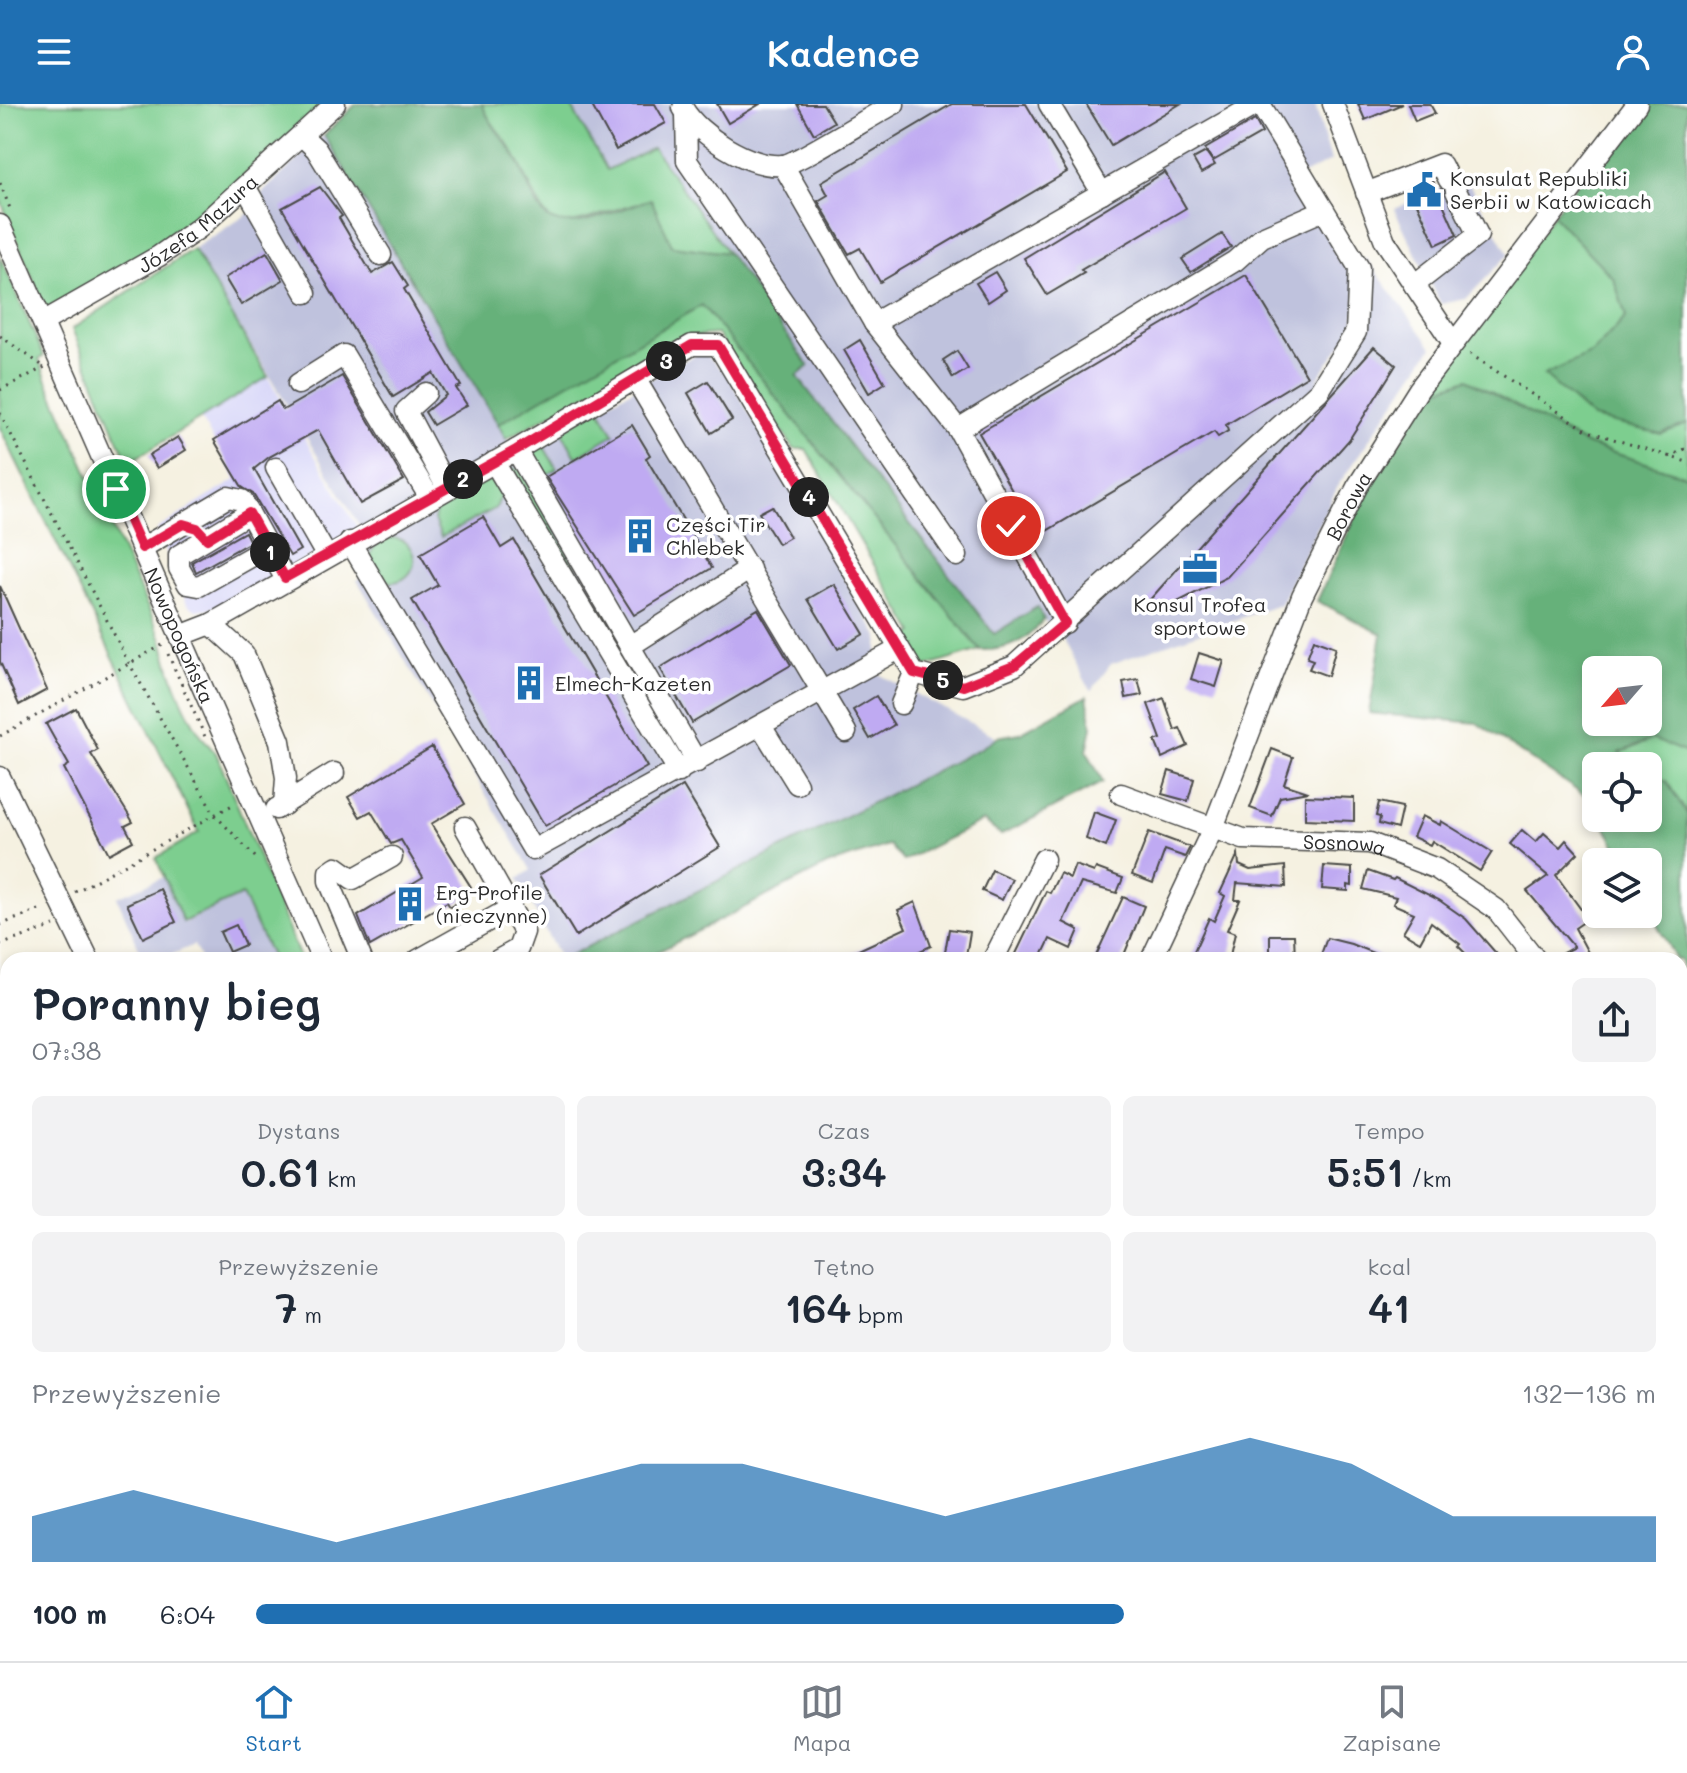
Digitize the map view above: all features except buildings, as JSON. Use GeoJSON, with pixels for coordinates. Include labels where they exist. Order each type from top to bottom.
{"type":"FeatureCollection","features":[{"type":"Feature","properties":{"kind":"street","name":"Józefa Mazura"},"geometry":{"type":"LineString","coordinates":[[43,322],[159,256],[246,188],[335,104]]}},
{"type":"Feature","properties":{"kind":"street"},"geometry":{"type":"LineString","coordinates":[[684,109],[714,141],[742,157],[783,165],[894,104]]}},
{"type":"Feature","properties":{"kind":"street"},"geometry":{"type":"LineString","coordinates":[[1049,104],[1102,193]]}},
{"type":"Feature","properties":{"kind":"street"},"geometry":{"type":"LineString","coordinates":[[180,636],[211,624],[285,578],[516,450],[692,345],[718,345],[914,673],[963,686],[1014,666],[1319,391],[1356,332],[1359,268],[1259,104],[874,323]]}},
{"type":"Feature","properties":{"kind":"street"},"geometry":{"type":"LineString","coordinates":[[1333,104],[1385,241],[1453,343]]}},
{"type":"Feature","properties":{"kind":"street","name":"Borowa"},"geometry":{"type":"LineString","coordinates":[[1155,952],[1213,828],[1316,566],[1406,407],[1637,104]]}},
{"type":"Feature","properties":{"kind":"street"},"geometry":{"type":"LineString","coordinates":[[684,109],[687,161],[957,556]]}},
{"type":"Feature","properties":{"kind":"street"},"geometry":{"type":"LineString","coordinates":[[302,136],[316,149],[381,255]]}},
{"type":"Feature","properties":{"kind":"street"},"geometry":{"type":"LineString","coordinates":[[1366,193],[1441,164],[1453,186],[1478,235],[1414,285]]}},
{"type":"Feature","properties":{"kind":"street"},"geometry":{"type":"LineString","coordinates":[[783,165],[874,323],[958,429],[1065,623]]}},
{"type":"Feature","properties":{"kind":"street"},"geometry":{"type":"LineString","coordinates":[[246,188],[306,293]]}},
{"type":"Feature","properties":{"kind":"street"},"geometry":{"type":"LineString","coordinates":[[958,429],[1235,261],[1262,237],[1324,210]]}},
{"type":"Feature","properties":{"kind":"street","name":"Nowopogońska"},"geometry":{"type":"LineString","coordinates":[[8,223],[43,322],[319,952]]}},
{"type":"Feature","properties":{"kind":"street"},"geometry":{"type":"LineString","coordinates":[[298,384],[344,355],[438,493]]}},
{"type":"Feature","properties":{"kind":"street"},"geometry":{"type":"LineString","coordinates":[[636,380],[846,732]]}},
{"type":"Feature","properties":{"kind":"street"},"geometry":{"type":"LineString","coordinates":[[426,393],[406,411],[438,493]]}},
{"type":"Feature","properties":{"kind":"street"},"geometry":{"type":"LineString","coordinates":[[516,450],[630,646],[688,767]]}},
{"type":"Feature","properties":{"kind":"street"},"geometry":{"type":"LineString","coordinates":[[494,462],[688,767]]}},
{"type":"Feature","properties":{"kind":"street"},"geometry":{"type":"LineString","coordinates":[[276,468],[326,555]]}},
{"type":"Feature","properties":{"kind":"street"},"geometry":{"type":"LineString","coordinates":[[142,548],[228,497],[242,500],[285,578]]}},
{"type":"Feature","properties":{"kind":"street"},"geometry":{"type":"LineString","coordinates":[[249,513],[179,555],[179,568],[188,584],[199,586],[268,547]]}},
{"type":"Feature","properties":{"kind":"street"},"geometry":{"type":"LineString","coordinates":[[183,524],[197,528],[207,539]]}},
{"type":"Feature","properties":{"kind":"street"},"geometry":{"type":"LineString","coordinates":[[350,542],[533,850],[899,649]]}},
{"type":"Feature","properties":{"kind":"street"},"geometry":{"type":"LineString","coordinates":[[630,646],[750,569]]}},
{"type":"Feature","properties":{"kind":"street"},"geometry":{"type":"LineString","coordinates":[[211,624],[244,654],[280,741],[286,778],[284,805]]}},
{"type":"Feature","properties":{"kind":"street"},"geometry":{"type":"LineString","coordinates":[[901,704],[914,673]]}},
{"type":"Feature","properties":{"kind":"street"},"geometry":{"type":"LineString","coordinates":[[761,726],[797,784]]}},
{"type":"Feature","properties":{"kind":"street"},"geometry":{"type":"LineString","coordinates":[[261,819],[334,773]]}},
{"type":"Feature","properties":{"kind":"street"},"geometry":{"type":"LineString","coordinates":[[0,777],[55,903],[84,952]]}},
{"type":"Feature","properties":{"kind":"street","name":"Sosnowa"},"geometry":{"type":"LineString","coordinates":[[1121,794],[1243,839],[1370,843],[1437,869],[1496,909],[1530,952]]}},
{"type":"Feature","properties":{"kind":"street"},"geometry":{"type":"LineString","coordinates":[[465,827],[524,932],[518,949],[513,952]]}},
{"type":"Feature","properties":{"kind":"street"},"geometry":{"type":"LineString","coordinates":[[359,952],[329,881],[329,872],[336,867],[353,879],[392,857]]}},
{"type":"Feature","properties":{"kind":"street"},"geometry":{"type":"LineString","coordinates":[[997,952],[1044,859]]}},
{"type":"Feature","properties":{"kind":"street"},"geometry":{"type":"LineString","coordinates":[[432,952],[511,908]]}},
{"type":"Feature","properties":{"kind":"path"},"geometry":{"type":"LineString","coordinates":[[0,183],[8,223]]}},
{"type":"Feature","properties":{"kind":"path"},"geometry":{"type":"LineString","coordinates":[[0,336],[45,367],[48,375]]}},
{"type":"Feature","properties":{"kind":"path"},"geometry":{"type":"LineString","coordinates":[[1453,343],[1588,431],[1687,462]]}},
{"type":"Feature","properties":{"kind":"path"},"geometry":{"type":"LineString","coordinates":[[0,390],[45,367]]}},
{"type":"Feature","properties":{"kind":"path"},"geometry":{"type":"LineString","coordinates":[[0,413],[129,663],[215,815],[269,872]]}},
{"type":"Feature","properties":{"kind":"path"},"geometry":{"type":"LineString","coordinates":[[1669,457],[1687,448]]}},
{"type":"Feature","properties":{"kind":"path"},"geometry":{"type":"LineString","coordinates":[[0,736],[180,636]]}},
{"type":"Feature","properties":{"kind":"path"},"geometry":{"type":"LineString","coordinates":[[0,925],[55,903],[239,801]]}},
{"type":"Feature","properties":{"kind":"shaded area"},"geometry":{"type":"Polygon","coordinates":[[[570,104],[1315,104],[1331,161],[1299,177],[1357,275],[1354,327],[1302,400],[1050,628],[1037,608],[994,634],[797,375],[809,366],[652,148],[607,170],[570,104]]]}},
{"type":"Feature","properties":{"kind":"shaded area"},"geometry":{"type":"Polygon","coordinates":[[[324,135],[516,454],[702,351],[727,375],[879,638],[875,672],[997,737],[982,748],[577,952],[557,952],[518,879],[531,870],[357,580],[371,571],[365,555],[370,543],[193,249],[265,203],[261,194],[324,135]]]}},
{"type":"Feature","properties":{"kind":"shaded area"},"geometry":{"type":"Polygon","coordinates":[[[1465,177],[1509,254],[1466,299],[1441,304],[1394,209],[1465,177]]]}},
{"type":"Feature","properties":{"kind":"shaded area"},"geometry":{"type":"Polygon","coordinates":[[[1365,257],[1432,347],[1339,484],[1280,604],[1111,664],[1091,691],[1059,633],[1363,335],[1365,257]]]}},
{"type":"Feature","properties":{"kind":"shaded area"},"geometry":{"type":"Polygon","coordinates":[[[268,377],[359,530],[219,607],[196,610],[187,604],[157,529],[237,479],[200,418],[268,377]]]}},
{"type":"Feature","properties":{"kind":"shaded area"},"geometry":{"type":"Polygon","coordinates":[[[164,877],[184,923],[242,895],[269,952],[197,952],[194,945],[178,952],[141,952],[117,897],[164,877]]]}},
{"type":"Feature","properties":{"kind":"green space"},"geometry":{"type":"Polygon","coordinates":[[[0,104],[324,104],[229,189],[138,259],[46,310],[0,199],[0,104]]]}},
{"type":"Feature","properties":{"kind":"green space"},"geometry":{"type":"Polygon","coordinates":[[[356,104],[482,104],[518,161],[538,206],[551,220],[564,223],[594,219],[651,199],[672,246],[728,253],[809,366],[797,376],[994,634],[1037,607],[1044,619],[1016,643],[999,649],[980,650],[702,305],[498,424],[324,135],[356,104]]]}},
{"type":"Feature","properties":{"kind":"green space"},"geometry":{"type":"Polygon","coordinates":[[[482,104],[570,104],[607,170],[653,148],[728,253],[672,246],[626,206],[577,222],[552,220],[536,199],[515,155],[482,104]]]}},
{"type":"Feature","properties":{"kind":"green space"},"geometry":{"type":"Polygon","coordinates":[[[1637,104],[1687,104],[1687,424],[1661,434],[1593,418],[1544,375],[1593,353],[1626,317],[1614,279],[1553,215],[1637,104]]]}},
{"type":"Feature","properties":{"kind":"green space"},"geometry":{"type":"Polygon","coordinates":[[[1553,215],[1614,279],[1626,317],[1593,353],[1545,375],[1661,434],[1687,424],[1687,476],[1585,444],[1467,379],[1427,393],[1553,215]]]}},
{"type":"Feature","properties":{"kind":"green space"},"geometry":{"type":"Polygon","coordinates":[[[193,249],[268,377],[128,463],[72,329],[193,249]]]}},
{"type":"Feature","properties":{"kind":"green space"},"geometry":{"type":"Polygon","coordinates":[[[0,256],[44,356],[39,360],[50,388],[162,639],[182,700],[197,729],[216,753],[298,952],[269,952],[242,895],[183,922],[156,858],[199,832],[0,428],[0,256]]]}},
{"type":"Feature","properties":{"kind":"green space"},"geometry":{"type":"Polygon","coordinates":[[[702,305],[980,650],[925,667],[914,656],[906,638],[914,633],[806,449],[794,449],[717,334],[693,336],[506,439],[498,424],[702,305]]]}},
{"type":"Feature","properties":{"kind":"green space"},"geometry":{"type":"Polygon","coordinates":[[[1467,379],[1585,444],[1687,476],[1687,753],[1652,739],[1621,752],[1582,752],[1582,794],[1477,723],[1369,713],[1382,634],[1317,601],[1362,502],[1427,393],[1467,379]]]}},
{"type":"Feature","properties":{"kind":"green space"},"geometry":{"type":"Polygon","coordinates":[[[599,408],[614,434],[576,457],[561,430],[599,408]]]}},
{"type":"Feature","properties":{"kind":"green space"},"geometry":{"type":"Polygon","coordinates":[[[541,442],[557,469],[545,476],[563,507],[567,506],[573,516],[567,519],[532,468],[532,451],[541,442]]]}},
{"type":"Feature","properties":{"kind":"green space"},"geometry":{"type":"Polygon","coordinates":[[[514,468],[521,471],[679,749],[675,750],[510,471],[514,468]]]}},
{"type":"Feature","properties":{"kind":"green space"},"geometry":{"type":"Polygon","coordinates":[[[490,477],[503,491],[496,508],[441,537],[434,520],[437,506],[481,479],[490,477]]]}},
{"type":"Feature","properties":{"kind":"green space"},"geometry":{"type":"Polygon","coordinates":[[[392,538],[407,545],[414,560],[407,575],[392,582],[377,575],[370,560],[377,545],[392,538]]]}},
{"type":"Feature","properties":{"kind":"green space"},"geometry":{"type":"Polygon","coordinates":[[[1087,696],[1092,727],[1087,751],[1103,782],[1001,835],[983,821],[903,861],[889,845],[827,865],[658,952],[577,952],[981,748],[997,737],[1020,733],[1087,696]]]}},
{"type":"Feature","properties":{"kind":"green space"},"geometry":{"type":"Polygon","coordinates":[[[1652,739],[1687,753],[1687,814],[1662,779],[1662,752],[1623,752],[1652,739]]]}},
{"type":"Feature","properties":{"kind":"green space"},"geometry":{"type":"Polygon","coordinates":[[[1662,779],[1667,782],[1687,814],[1687,952],[1672,952],[1659,928],[1662,928],[1662,848],[1617,848],[1608,832],[1662,832],[1662,779]]]}},
{"type":"Feature","properties":{"kind":"place","name":"Konsulat Republiki Serbii w Katowicach"},"geometry":{"type":"Point","coordinates":[1424,190]}},
{"type":"Feature","properties":{"kind":"place","name":"Części Tir Chlebek"},"geometry":{"type":"Point","coordinates":[640,536]}},
{"type":"Feature","properties":{"kind":"place","name":"Konsul Trofea sportowe"},"geometry":{"type":"Point","coordinates":[1200,569]}},
{"type":"Feature","properties":{"kind":"place","name":"Elmech-Kazeten"},"geometry":{"type":"Point","coordinates":[529,683]}},
{"type":"Feature","properties":{"kind":"place","name":"Erg-Profile (nieczynne)"},"geometry":{"type":"Point","coordinates":[410,904]}},
{"type":"Feature","properties":{"kind":"route"},"geometry":{"type":"LineString","coordinates":[[116,489],[142,548],[183,524],[197,528],[207,539],[249,513],[285,578],[516,450],[692,345],[718,345],[914,673],[963,686],[1014,666],[1065,623],[1011,526]]}}]}
